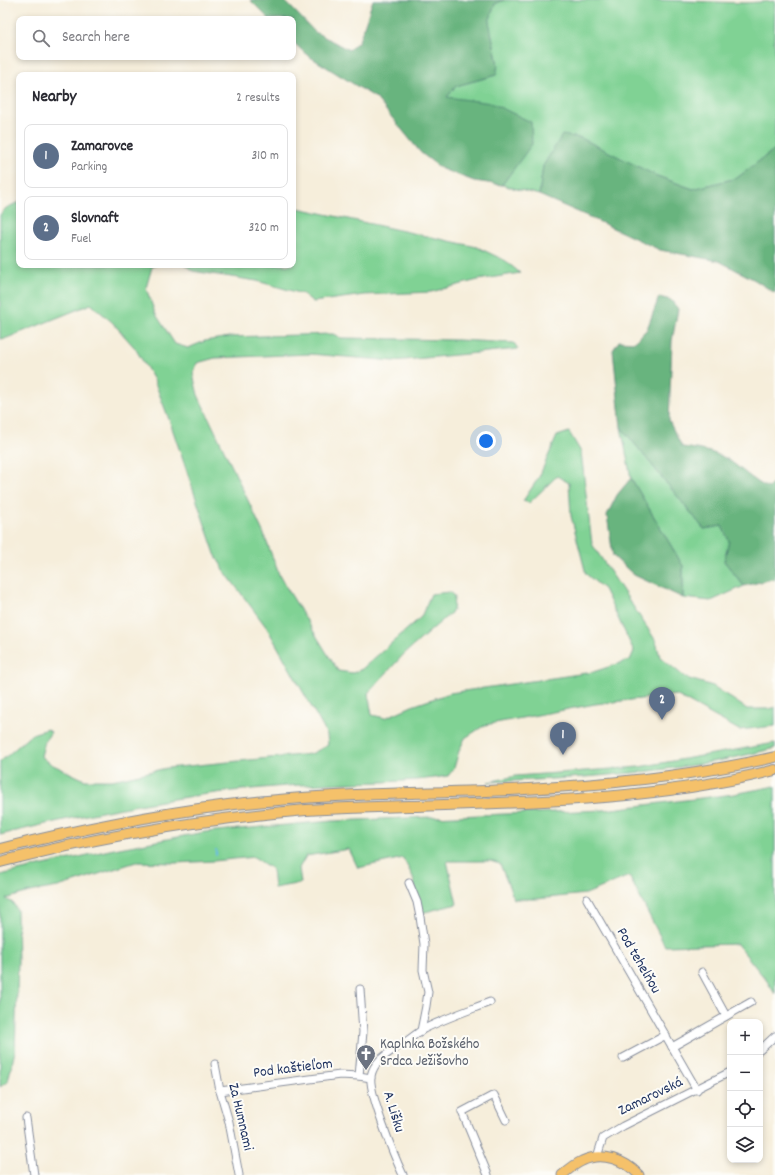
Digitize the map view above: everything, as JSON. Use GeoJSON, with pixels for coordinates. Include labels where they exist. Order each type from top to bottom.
{"type":"FeatureCollection","features":[{"type":"Feature","properties":{"kind":"highway"},"geometry":{"type":"LineString","coordinates":[[0,849],[133,820],[229,805],[304,798],[508,790],[620,782],[706,771],[775,757]]}},
{"type":"Feature","properties":{"kind":"highway"},"geometry":{"type":"LineString","coordinates":[[0,862],[128,834],[230,818],[307,810],[510,803],[624,795],[708,784],[775,770]]}},
{"type":"Feature","properties":{"kind":"main road"},"geometry":{"type":"LineString","coordinates":[[562,1175],[583,1160],[597,1157],[607,1157],[618,1160],[628,1165],[639,1175]]}},
{"type":"Feature","properties":{"kind":"street"},"geometry":{"type":"LineString","coordinates":[[410,883],[417,902],[420,917],[424,944],[423,970],[428,992],[421,1031]]}},
{"type":"Feature","properties":{"kind":"street","name":"Pod tehelňou"},"geometry":{"type":"LineString","coordinates":[[587,899],[697,1090]]}},
{"type":"Feature","properties":{"kind":"street"},"geometry":{"type":"LineString","coordinates":[[702,972],[726,1016]]}},
{"type":"Feature","properties":{"kind":"street"},"geometry":{"type":"LineString","coordinates":[[359,1076],[363,1032],[360,989]]}},
{"type":"Feature","properties":{"kind":"street","name":"A. Lišku"},"geometry":{"type":"LineString","coordinates":[[402,1175],[388,1140],[373,1091],[370,1078],[373,1069],[379,1061],[421,1031],[490,1002]]}},
{"type":"Feature","properties":{"kind":"street"},"geometry":{"type":"LineString","coordinates":[[672,1047],[751,1002]]}},
{"type":"Feature","properties":{"kind":"street"},"geometry":{"type":"LineString","coordinates":[[623,1058],[666,1035]]}},
{"type":"Feature","properties":{"kind":"street"},"geometry":{"type":"LineString","coordinates":[[763,1047],[775,1036]]}},
{"type":"Feature","properties":{"kind":"street","name":"Za Humnami"},"geometry":{"type":"LineString","coordinates":[[215,1064],[220,1092],[229,1122],[239,1175]]}},
{"type":"Feature","properties":{"kind":"street","name":"Zamarovská"},"geometry":{"type":"LineString","coordinates":[[597,1157],[603,1138],[623,1126],[727,1074]]}},
{"type":"Feature","properties":{"kind":"street","name":"Pod kaštieľom"},"geometry":{"type":"LineString","coordinates":[[220,1092],[340,1075],[370,1078]]}},
{"type":"Feature","properties":{"kind":"street"},"geometry":{"type":"LineString","coordinates":[[488,1175],[462,1112],[494,1095],[506,1120]]}},
{"type":"Feature","properties":{"kind":"street"},"geometry":{"type":"LineString","coordinates":[[26,1118],[34,1175]]}},
{"type":"Feature","properties":{"kind":"green space"},"geometry":{"type":"Polygon","coordinates":[[[250,0],[284,0],[315,32],[349,50],[359,41],[373,0],[504,0],[495,4],[489,22],[498,65],[496,75],[456,86],[447,97],[491,103],[531,122],[532,144],[502,185],[474,181],[442,169],[421,153],[376,98],[307,55],[296,45],[296,16],[266,16],[250,0]]]}},
{"type":"Feature","properties":{"kind":"green space"},"geometry":{"type":"Polygon","coordinates":[[[504,0],[658,0],[744,3],[775,1],[775,149],[737,178],[693,189],[657,176],[543,166],[539,195],[502,185],[515,166],[447,97],[456,86],[496,75],[498,65],[489,22],[495,4],[504,0]]]}},
{"type":"Feature","properties":{"kind":"green space"},"geometry":{"type":"Polygon","coordinates":[[[562,135],[581,138],[657,176],[693,189],[737,178],[775,149],[775,293],[755,280],[719,261],[660,250],[539,195],[543,166],[562,135]]]}},
{"type":"Feature","properties":{"kind":"green space"},"geometry":{"type":"Polygon","coordinates":[[[16,203],[16,268],[152,268],[146,288],[155,313],[175,344],[188,348],[205,341],[229,337],[333,334],[341,338],[458,340],[514,343],[518,349],[394,361],[310,354],[215,358],[197,363],[193,374],[198,395],[263,532],[280,577],[338,671],[353,673],[362,669],[421,617],[431,594],[449,592],[454,596],[453,611],[404,654],[368,693],[372,715],[385,718],[412,706],[450,693],[593,672],[630,660],[634,651],[604,589],[586,574],[571,516],[569,483],[557,476],[529,503],[523,501],[539,477],[557,436],[569,432],[581,452],[592,544],[656,641],[660,657],[686,678],[713,686],[747,709],[770,709],[775,707],[775,726],[739,730],[676,695],[595,704],[485,725],[465,738],[454,768],[448,776],[401,781],[311,784],[232,791],[115,809],[0,835],[0,762],[32,734],[47,729],[51,732],[45,741],[41,756],[51,764],[85,780],[112,780],[167,768],[311,754],[328,745],[327,735],[267,628],[225,572],[215,554],[170,422],[154,380],[135,348],[112,322],[91,304],[7,338],[0,339],[0,215],[6,208],[16,203]]]}},
{"type":"Feature","properties":{"kind":"green space"},"geometry":{"type":"Polygon","coordinates":[[[296,208],[477,247],[506,261],[520,273],[478,280],[431,292],[364,295],[313,302],[303,294],[257,281],[193,271],[189,268],[296,268],[296,208]]]}},
{"type":"Feature","properties":{"kind":"green space"},"geometry":{"type":"Polygon","coordinates":[[[659,297],[671,300],[678,309],[672,341],[669,421],[682,447],[722,456],[768,488],[775,481],[775,580],[772,579],[744,586],[724,561],[729,541],[722,526],[704,529],[621,427],[613,350],[619,341],[635,342],[647,329],[659,297]]]}},
{"type":"Feature","properties":{"kind":"green space"},"geometry":{"type":"Polygon","coordinates":[[[621,427],[704,529],[722,526],[729,541],[724,561],[744,586],[711,601],[683,598],[683,566],[631,478],[621,427]]]}},
{"type":"Feature","properties":{"kind":"green space"},"geometry":{"type":"Polygon","coordinates":[[[631,478],[683,566],[683,598],[634,575],[613,556],[607,515],[617,495],[631,478]]]}},
{"type":"Feature","properties":{"kind":"green space"},"geometry":{"type":"Polygon","coordinates":[[[775,743],[775,748],[669,769],[560,779],[488,782],[516,776],[639,767],[775,743]]]}},
{"type":"Feature","properties":{"kind":"green space"},"geometry":{"type":"Polygon","coordinates":[[[775,786],[775,994],[767,981],[737,944],[665,946],[629,876],[586,894],[536,899],[514,899],[500,864],[490,861],[447,861],[457,904],[421,913],[413,877],[403,858],[358,868],[349,849],[306,856],[299,868],[301,883],[274,888],[272,869],[254,857],[175,863],[136,862],[58,887],[29,892],[6,899],[13,903],[17,910],[18,961],[15,1051],[8,1081],[0,1087],[0,875],[114,849],[205,832],[333,821],[604,810],[734,794],[775,786]]]}},
{"type":"Feature","properties":{"kind":"waterway"},"geometry":{"type":"LineString","coordinates":[[216,850],[216,855]]}},
{"type":"Feature","properties":{"kind":"place","name":"Slovnaft"},"geometry":{"type":"Point","coordinates":[662,720]}},
{"type":"Feature","properties":{"kind":"place","name":"Zamarovce"},"geometry":{"type":"Point","coordinates":[563,755]}},
{"type":"Feature","properties":{"kind":"place","name":"Kaplnka Božského Srdca Ježišovho"},"geometry":{"type":"Point","coordinates":[366,1071]}}]}
